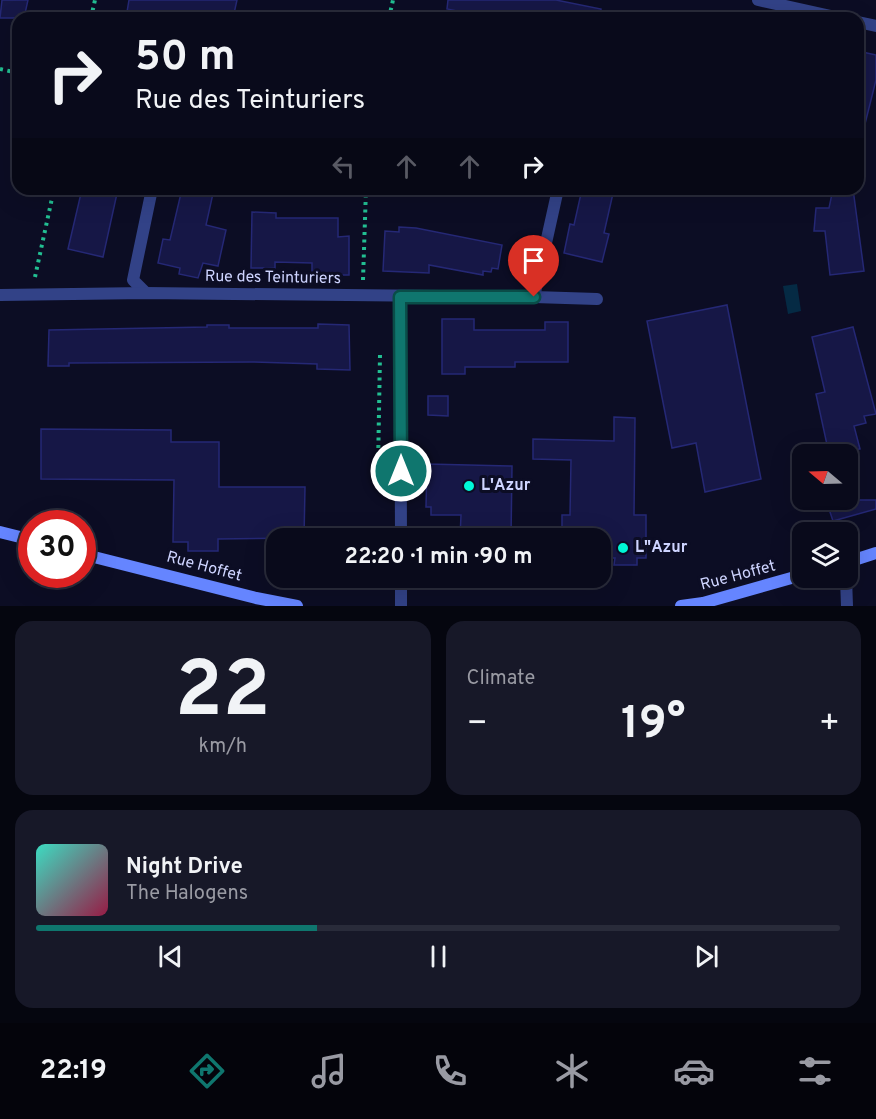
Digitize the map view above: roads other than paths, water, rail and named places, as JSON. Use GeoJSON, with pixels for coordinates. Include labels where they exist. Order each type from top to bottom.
{"type":"FeatureCollection","features":[{"type":"Feature","properties":{"kind":"main road"},"geometry":{"type":"LineString","coordinates":[[0,532],[18,536]]}},
{"type":"Feature","properties":{"kind":"main road"},"geometry":{"type":"LineString","coordinates":[[858,559],[876,553]]}},
{"type":"Feature","properties":{"kind":"main road","name":"Rue Hoffet"},"geometry":{"type":"LineString","coordinates":[[96,558],[256,598],[297,606]]}},
{"type":"Feature","properties":{"kind":"main road","name":"Rue Hoffet"},"geometry":{"type":"LineString","coordinates":[[681,606],[703,603],[792,578]]}},
{"type":"Feature","properties":{"kind":"street"},"geometry":{"type":"LineString","coordinates":[[758,0],[813,12]]}},
{"type":"Feature","properties":{"kind":"street"},"geometry":{"type":"LineString","coordinates":[[119,294],[133,280],[151,195]]}},
{"type":"Feature","properties":{"kind":"street"},"geometry":{"type":"LineString","coordinates":[[534,297],[557,195]]}},
{"type":"Feature","properties":{"kind":"street"},"geometry":{"type":"LineString","coordinates":[[540,272],[555,298]]}},
{"type":"Feature","properties":{"kind":"street"},"geometry":{"type":"LineString","coordinates":[[133,280],[146,294]]}},
{"type":"Feature","properties":{"kind":"street","name":"Rue des Teinturiers"},"geometry":{"type":"LineString","coordinates":[[0,295],[146,294],[597,299]]}},
{"type":"Feature","properties":{"kind":"street"},"geometry":{"type":"LineString","coordinates":[[400,297],[401,528]]}},
{"type":"Feature","properties":{"kind":"street"},"geometry":{"type":"LineString","coordinates":[[401,588],[401,606]]}},
{"type":"Feature","properties":{"kind":"street"},"geometry":{"type":"LineString","coordinates":[[846,588],[847,606]]}},
{"type":"Feature","properties":{"kind":"water"},"geometry":{"type":"Polygon","coordinates":[[[797,284],[801,311],[788,314],[783,286],[797,284]]]}},
{"type":"Feature","properties":{"kind":"place","name":"L'Azur"},"geometry":{"type":"Point","coordinates":[469,486]}},
{"type":"Feature","properties":{"kind":"place","name":"L\"Azur"},"geometry":{"type":"Point","coordinates":[623,548]}}]}
